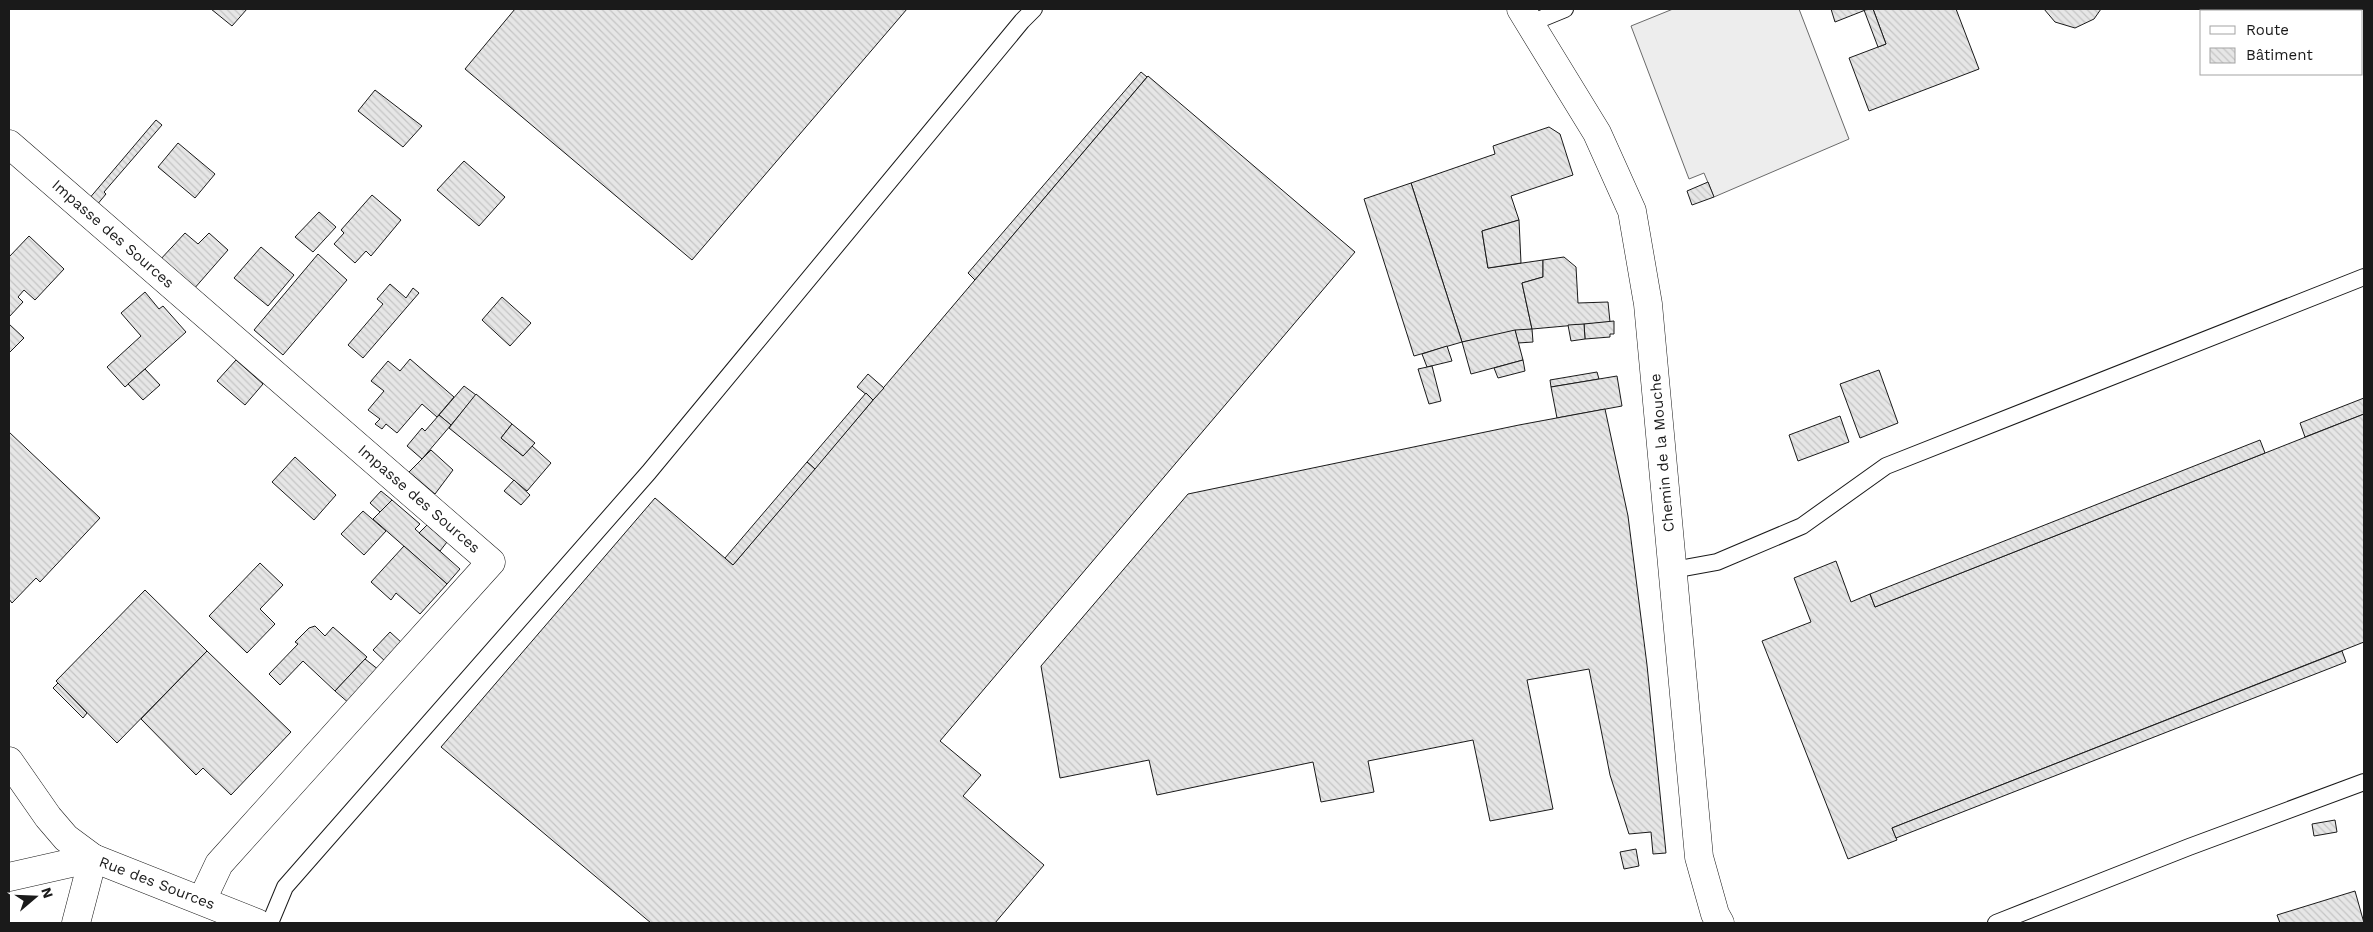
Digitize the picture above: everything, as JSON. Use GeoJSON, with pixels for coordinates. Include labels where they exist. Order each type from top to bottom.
{"type":"FeatureCollection","features":[{"type":"Feature","properties":{"kind":"street","name":"Chemin de la Mouche"},"geometry":{"type":"LineString","coordinates":[[1526,16],[1597,133],[1632,211],[1648,304],[1699,856],[1715,914],[1720,923]]}},
{"type":"Feature","properties":{"kind":"street","name":"Impasse des Sources"},"geometry":{"type":"LineString","coordinates":[[9,144],[492,562],[220,864],[202,900]]}},
{"type":"Feature","properties":{"kind":"street","name":"Rue des Sources"},"geometry":{"type":"LineString","coordinates":[[9,761],[48,817],[66,838],[93,858],[258,923]]}},
{"type":"Feature","properties":{"kind":"street"},"geometry":{"type":"LineString","coordinates":[[9,876],[93,858],[76,923]]}},
{"type":"Feature","properties":{"kind":"lane"},"geometry":{"type":"LineString","coordinates":[[270,923],[284,887],[649,472],[1022,20],[1034,9]]}},
{"type":"Feature","properties":{"kind":"lane"},"geometry":{"type":"LineString","coordinates":[[1526,16],[1565,9]]}},
{"type":"Feature","properties":{"kind":"lane"},"geometry":{"type":"LineString","coordinates":[[1673,570],[1717,562],[1802,526],[1886,466],[2364,277]]}},
{"type":"Feature","properties":{"kind":"lane"},"geometry":{"type":"LineString","coordinates":[[1996,923],[2189,847],[2364,782]]}},
{"type":"Feature","properties":{"kind":"shaded area"},"geometry":{"type":"Polygon","coordinates":[[[1673,9],[1799,9],[1849,139],[1714,197],[1704,173],[1689,179],[1631,26],[1673,9]]]}},
{"type":"Feature","properties":{"kind":"building"},"geometry":{"type":"Polygon","coordinates":[[[211,9],[247,9],[232,26],[211,9]]]}},
{"type":"Feature","properties":{"kind":"building"},"geometry":{"type":"Polygon","coordinates":[[[515,9],[907,9],[692,260],[465,69],[515,9]]]}},
{"type":"Feature","properties":{"kind":"building"},"geometry":{"type":"Polygon","coordinates":[[[1831,9],[1868,9],[1835,22],[1831,9]]]}},
{"type":"Feature","properties":{"kind":"building"},"geometry":{"type":"Polygon","coordinates":[[[1873,9],[1956,9],[1979,69],[1869,111],[1849,58],[1886,44],[1873,9]]]}},
{"type":"Feature","properties":{"kind":"building"},"geometry":{"type":"Polygon","coordinates":[[[1873,9],[1886,44],[1878,47],[1864,10],[1873,9]]]}},
{"type":"Feature","properties":{"kind":"building"},"geometry":{"type":"Polygon","coordinates":[[[2044,9],[2101,9],[2094,19],[2075,28],[2055,22],[2044,9]]]}},
{"type":"Feature","properties":{"kind":"building"},"geometry":{"type":"Polygon","coordinates":[[[1141,72],[1147,77],[975,280],[968,273],[1141,72]]]}},
{"type":"Feature","properties":{"kind":"building"},"geometry":{"type":"Polygon","coordinates":[[[1148,76],[1355,252],[940,741],[981,775],[963,796],[1044,865],[995,923],[651,923],[441,747],[655,498],[733,565],[1148,76]]]}},
{"type":"Feature","properties":{"kind":"building"},"geometry":{"type":"Polygon","coordinates":[[[375,90],[422,126],[403,147],[358,111],[375,90]]]}},
{"type":"Feature","properties":{"kind":"building"},"geometry":{"type":"Polygon","coordinates":[[[156,120],[162,125],[104,192],[106,194],[96,206],[88,200],[156,120]]]}},
{"type":"Feature","properties":{"kind":"building"},"geometry":{"type":"Polygon","coordinates":[[[1549,127],[1560,134],[1573,175],[1511,196],[1519,220],[1482,231],[1488,268],[1543,260],[1543,277],[1522,283],[1532,329],[1462,342],[1411,183],[1495,154],[1493,146],[1549,127]]]}},
{"type":"Feature","properties":{"kind":"building"},"geometry":{"type":"Polygon","coordinates":[[[178,143],[215,174],[195,198],[158,167],[178,143]]]}},
{"type":"Feature","properties":{"kind":"building"},"geometry":{"type":"Polygon","coordinates":[[[464,161],[505,197],[479,226],[437,190],[464,161]]]}},
{"type":"Feature","properties":{"kind":"building"},"geometry":{"type":"Polygon","coordinates":[[[1708,182],[1714,197],[1692,205],[1687,191],[1708,182]]]}},
{"type":"Feature","properties":{"kind":"building"},"geometry":{"type":"Polygon","coordinates":[[[1411,183],[1462,342],[1414,356],[1364,199],[1411,183]]]}},
{"type":"Feature","properties":{"kind":"building"},"geometry":{"type":"Polygon","coordinates":[[[372,195],[401,220],[371,256],[366,251],[355,263],[334,244],[344,233],[341,230],[372,195]]]}},
{"type":"Feature","properties":{"kind":"building"},"geometry":{"type":"Polygon","coordinates":[[[319,212],[336,227],[313,252],[295,237],[319,212]]]}},
{"type":"Feature","properties":{"kind":"building"},"geometry":{"type":"Polygon","coordinates":[[[1519,220],[1521,263],[1488,268],[1482,231],[1519,220]]]}},
{"type":"Feature","properties":{"kind":"building"},"geometry":{"type":"Polygon","coordinates":[[[185,233],[198,244],[209,233],[228,250],[193,290],[159,261],[185,233]]]}},
{"type":"Feature","properties":{"kind":"building"},"geometry":{"type":"Polygon","coordinates":[[[29,236],[64,269],[35,300],[24,290],[18,297],[23,302],[9,317],[9,257],[29,236]]]}},
{"type":"Feature","properties":{"kind":"building"},"geometry":{"type":"Polygon","coordinates":[[[261,247],[294,275],[268,306],[234,278],[261,247]]]}},
{"type":"Feature","properties":{"kind":"building"},"geometry":{"type":"Polygon","coordinates":[[[318,254],[347,280],[283,355],[254,330],[318,254]]]}},
{"type":"Feature","properties":{"kind":"building"},"geometry":{"type":"Polygon","coordinates":[[[1564,257],[1576,267],[1578,303],[1608,302],[1610,322],[1532,329],[1522,283],[1543,277],[1543,260],[1564,257]]]}},
{"type":"Feature","properties":{"kind":"building"},"geometry":{"type":"Polygon","coordinates":[[[390,284],[406,298],[413,288],[419,293],[363,358],[348,345],[383,304],[377,299],[390,284]]]}},
{"type":"Feature","properties":{"kind":"building"},"geometry":{"type":"Polygon","coordinates":[[[145,292],[159,309],[163,306],[186,332],[125,387],[107,367],[141,336],[121,313],[145,292]]]}},
{"type":"Feature","properties":{"kind":"building"},"geometry":{"type":"Polygon","coordinates":[[[502,297],[531,323],[510,346],[482,320],[502,297]]]}},
{"type":"Feature","properties":{"kind":"building"},"geometry":{"type":"Polygon","coordinates":[[[1614,321],[1614,334],[1610,334],[1610,337],[1585,339],[1584,324],[1614,321]]]}},
{"type":"Feature","properties":{"kind":"building"},"geometry":{"type":"Polygon","coordinates":[[[9,324],[24,338],[9,353],[9,324]]]}},
{"type":"Feature","properties":{"kind":"building"},"geometry":{"type":"Polygon","coordinates":[[[1584,324],[1585,339],[1571,341],[1568,325],[1584,324]]]}},
{"type":"Feature","properties":{"kind":"building"},"geometry":{"type":"Polygon","coordinates":[[[1532,329],[1533,342],[1518,343],[1515,330],[1532,329]]]}},
{"type":"Feature","properties":{"kind":"building"},"geometry":{"type":"Polygon","coordinates":[[[1515,330],[1523,360],[1471,374],[1462,342],[1515,330]]]}},
{"type":"Feature","properties":{"kind":"building"},"geometry":{"type":"Polygon","coordinates":[[[1447,346],[1452,361],[1427,367],[1422,354],[1447,346]]]}},
{"type":"Feature","properties":{"kind":"building"},"geometry":{"type":"Polygon","coordinates":[[[410,359],[454,397],[437,417],[422,404],[397,433],[386,424],[382,429],[375,424],[380,419],[368,410],[384,391],[371,381],[388,361],[400,371],[410,359]]]}},
{"type":"Feature","properties":{"kind":"building"},"geometry":{"type":"Polygon","coordinates":[[[236,360],[263,384],[245,405],[217,381],[236,360]]]}},
{"type":"Feature","properties":{"kind":"building"},"geometry":{"type":"Polygon","coordinates":[[[1523,360],[1525,371],[1498,378],[1494,368],[1523,360]]]}},
{"type":"Feature","properties":{"kind":"building"},"geometry":{"type":"Polygon","coordinates":[[[1432,366],[1441,401],[1429,404],[1418,369],[1432,366]]]}},
{"type":"Feature","properties":{"kind":"building"},"geometry":{"type":"Polygon","coordinates":[[[145,369],[160,385],[143,400],[128,384],[145,369]]]}},
{"type":"Feature","properties":{"kind":"building"},"geometry":{"type":"Polygon","coordinates":[[[1879,370],[1898,423],[1860,438],[1840,384],[1879,370]]]}},
{"type":"Feature","properties":{"kind":"building"},"geometry":{"type":"Polygon","coordinates":[[[1597,372],[1599,379],[1551,387],[1550,380],[1597,372]]]}},
{"type":"Feature","properties":{"kind":"building"},"geometry":{"type":"Polygon","coordinates":[[[868,374],[884,388],[873,400],[857,387],[868,374]]]}},
{"type":"Feature","properties":{"kind":"building"},"geometry":{"type":"Polygon","coordinates":[[[1617,376],[1622,406],[1557,418],[1551,387],[1617,376]]]}},
{"type":"Feature","properties":{"kind":"building"},"geometry":{"type":"Polygon","coordinates":[[[464,386],[476,395],[451,425],[439,415],[464,386]]]}},
{"type":"Feature","properties":{"kind":"building"},"geometry":{"type":"Polygon","coordinates":[[[866,393],[873,400],[815,469],[807,462],[866,393]]]}},
{"type":"Feature","properties":{"kind":"building"},"geometry":{"type":"Polygon","coordinates":[[[476,394],[512,424],[501,438],[523,456],[532,446],[551,463],[527,491],[449,428],[476,394]]]}},
{"type":"Feature","properties":{"kind":"building"},"geometry":{"type":"Polygon","coordinates":[[[2364,398],[2364,414],[2305,437],[2300,423],[2364,398]]]}},
{"type":"Feature","properties":{"kind":"building"},"geometry":{"type":"Polygon","coordinates":[[[1605,409],[1628,516],[1647,665],[1666,853],[1653,854],[1651,832],[1629,834],[1610,775],[1589,669],[1527,680],[1553,809],[1490,821],[1473,740],[1368,761],[1374,792],[1321,802],[1313,762],[1157,795],[1149,760],[1060,778],[1041,666],[1188,494],[1605,409]]]}},
{"type":"Feature","properties":{"kind":"building"},"geometry":{"type":"Polygon","coordinates":[[[2364,414],[2364,642],[1892,828],[1897,840],[1848,859],[1762,641],[1811,622],[1794,578],[1836,561],[1851,602],[1870,594],[1875,607],[2364,414]]]}},
{"type":"Feature","properties":{"kind":"building"},"geometry":{"type":"Polygon","coordinates":[[[439,415],[451,425],[422,459],[407,446],[422,428],[425,431],[439,415]]]}},
{"type":"Feature","properties":{"kind":"building"},"geometry":{"type":"Polygon","coordinates":[[[1840,416],[1849,442],[1798,461],[1789,435],[1840,416]]]}},
{"type":"Feature","properties":{"kind":"building"},"geometry":{"type":"Polygon","coordinates":[[[512,424],[535,443],[523,456],[501,438],[512,424]]]}},
{"type":"Feature","properties":{"kind":"building"},"geometry":{"type":"Polygon","coordinates":[[[9,432],[100,518],[40,582],[36,578],[12,603],[9,599],[9,432]]]}},
{"type":"Feature","properties":{"kind":"building"},"geometry":{"type":"Polygon","coordinates":[[[2260,440],[2265,453],[1875,607],[1870,594],[2260,440]]]}},
{"type":"Feature","properties":{"kind":"building"},"geometry":{"type":"Polygon","coordinates":[[[431,450],[453,470],[435,494],[409,472],[431,450]]]}},
{"type":"Feature","properties":{"kind":"building"},"geometry":{"type":"Polygon","coordinates":[[[295,457],[336,495],[314,520],[272,482],[295,457]]]}},
{"type":"Feature","properties":{"kind":"building"},"geometry":{"type":"Polygon","coordinates":[[[807,462],[815,469],[733,565],[725,558],[807,462]]]}},
{"type":"Feature","properties":{"kind":"building"},"geometry":{"type":"Polygon","coordinates":[[[514,480],[530,495],[521,505],[504,491],[514,480]]]}},
{"type":"Feature","properties":{"kind":"building"},"geometry":{"type":"Polygon","coordinates":[[[381,491],[392,500],[380,512],[370,503],[381,491]]]}},
{"type":"Feature","properties":{"kind":"building"},"geometry":{"type":"Polygon","coordinates":[[[392,500],[420,524],[415,529],[460,569],[447,584],[373,519],[392,500]]]}},
{"type":"Feature","properties":{"kind":"building"},"geometry":{"type":"Polygon","coordinates":[[[363,511],[386,531],[364,555],[341,534],[363,511]]]}},
{"type":"Feature","properties":{"kind":"building"},"geometry":{"type":"Polygon","coordinates":[[[427,525],[447,542],[440,551],[419,533],[427,525]]]}},
{"type":"Feature","properties":{"kind":"building"},"geometry":{"type":"Polygon","coordinates":[[[404,546],[447,584],[420,614],[396,593],[391,600],[371,582],[404,546]]]}},
{"type":"Feature","properties":{"kind":"building"},"geometry":{"type":"Polygon","coordinates":[[[260,563],[283,585],[260,609],[275,624],[247,653],[209,616],[260,563]]]}},
{"type":"Feature","properties":{"kind":"building"},"geometry":{"type":"Polygon","coordinates":[[[145,590],[207,651],[117,743],[56,681],[145,590]]]}},
{"type":"Feature","properties":{"kind":"building"},"geometry":{"type":"Polygon","coordinates":[[[315,626],[325,636],[333,627],[367,657],[335,691],[303,661],[280,685],[269,674],[298,644],[295,642],[309,628],[315,626]]]}},
{"type":"Feature","properties":{"kind":"building"},"geometry":{"type":"Polygon","coordinates":[[[390,632],[402,643],[386,662],[373,650],[390,632]]]}},
{"type":"Feature","properties":{"kind":"building"},"geometry":{"type":"Polygon","coordinates":[[[207,651],[291,732],[231,795],[203,768],[196,775],[141,719],[207,651]]]}},
{"type":"Feature","properties":{"kind":"building"},"geometry":{"type":"Polygon","coordinates":[[[2342,651],[2346,662],[1896,838],[1892,828],[2342,651]]]}},
{"type":"Feature","properties":{"kind":"building"},"geometry":{"type":"Polygon","coordinates":[[[365,659],[379,670],[350,704],[335,691],[365,659]]]}},
{"type":"Feature","properties":{"kind":"building"},"geometry":{"type":"Polygon","coordinates":[[[58,683],[87,713],[83,718],[53,688],[58,683]]]}},
{"type":"Feature","properties":{"kind":"building"},"geometry":{"type":"Polygon","coordinates":[[[2335,820],[2337,832],[2314,836],[2312,824],[2335,820]]]}},
{"type":"Feature","properties":{"kind":"building"},"geometry":{"type":"Polygon","coordinates":[[[1636,849],[1639,866],[1624,869],[1620,852],[1636,849]]]}},
{"type":"Feature","properties":{"kind":"building"},"geometry":{"type":"Polygon","coordinates":[[[2355,891],[2364,923],[2280,923],[2277,915],[2355,891]]]}}]}
